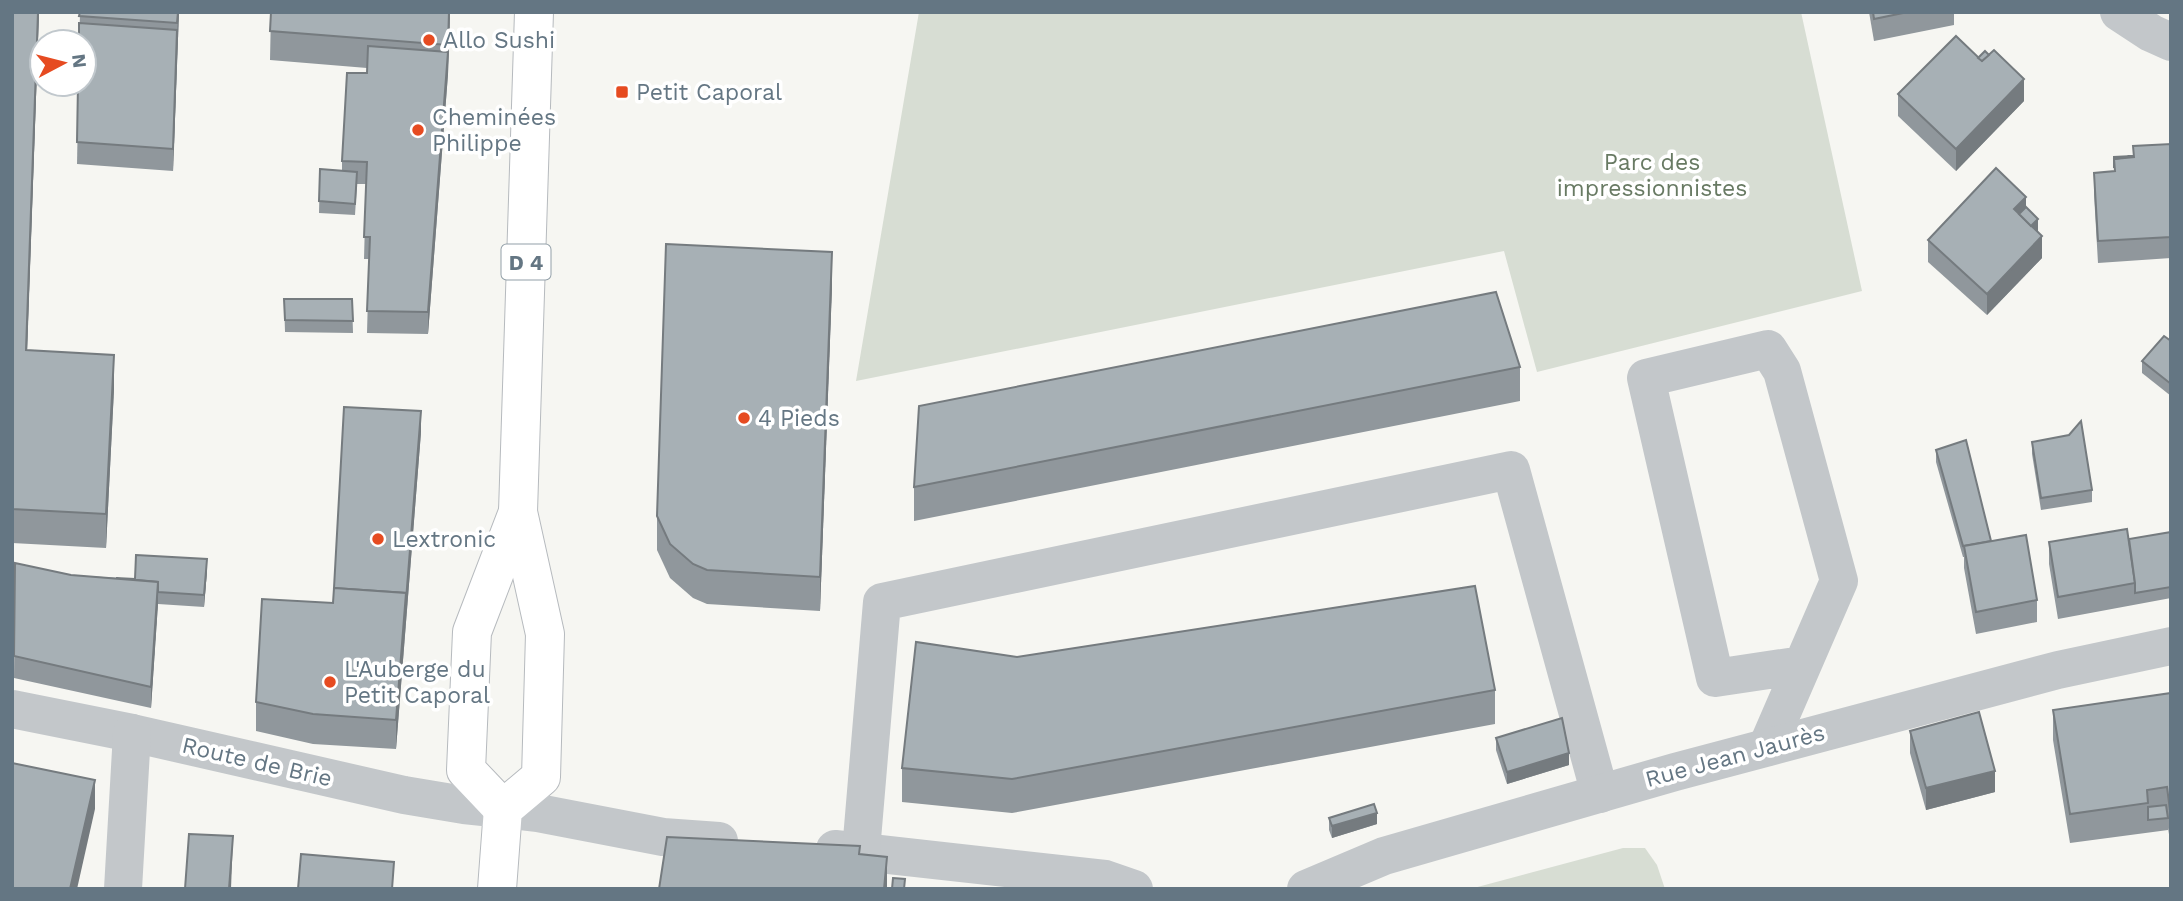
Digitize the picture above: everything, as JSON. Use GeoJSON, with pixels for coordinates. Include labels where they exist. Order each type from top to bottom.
{"type":"FeatureCollection","features":[{"type":"Feature","properties":{"kind":"main road","name":"D 4"},"geometry":{"type":"LineString","coordinates":[[518,512],[472,632],[468,710],[466,770],[503,809],[541,777],[545,634],[518,512],[534,12]]}},
{"type":"Feature","properties":{"kind":"main road"},"geometry":{"type":"LineString","coordinates":[[498,889],[503,809]]}},
{"type":"Feature","properties":{"kind":"street"},"geometry":{"type":"LineString","coordinates":[[2119,12],[2151,33],[2171,42]]}},
{"type":"Feature","properties":{"kind":"street"},"geometry":{"type":"LineString","coordinates":[[1767,747],[1839,581],[1782,371],[1768,349],[1646,378],[1715,678],[1802,665]]}},
{"type":"Feature","properties":{"kind":"street"},"geometry":{"type":"LineString","coordinates":[[861,851],[883,602],[1511,470],[1600,794]]}},
{"type":"Feature","properties":{"kind":"street","name":"Rue Jean Jaurès"},"geometry":{"type":"LineString","coordinates":[[1306,889],[1384,856],[1767,747],[2058,670],[2171,646]]}},
{"type":"Feature","properties":{"kind":"street","name":"Route de Brie"},"geometry":{"type":"LineString","coordinates":[[12,709],[132,733],[375,789],[503,809]]}},
{"type":"Feature","properties":{"kind":"street"},"geometry":{"type":"LineString","coordinates":[[123,889],[132,733]]}},
{"type":"Feature","properties":{"kind":"street"},"geometry":{"type":"LineString","coordinates":[[503,809],[551,815],[663,837],[755,843]]}},
{"type":"Feature","properties":{"kind":"street"},"geometry":{"type":"LineString","coordinates":[[795,846],[1105,879],[1134,889]]}},
{"type":"Feature","properties":{"kind":"green space","name":"Parc des impressionnistes"},"geometry":{"type":"Polygon","coordinates":[[[919,12],[1801,12],[1862,291],[1537,372],[1504,251],[856,381],[919,12]]]}},
{"type":"Feature","properties":{"kind":"green space"},"geometry":{"type":"Polygon","coordinates":[[[1623,848],[1645,848],[1657,865],[1665,889],[1470,889],[1623,848]]]}},
{"type":"Feature","properties":{"kind":"building"},"geometry":{"type":"Polygon","coordinates":[[[12,12],[38,12],[37,28],[28,28],[28,98],[35,98],[26,350],[114,355],[106,514],[12,509],[12,12]]]}},
{"type":"Feature","properties":{"kind":"building"},"geometry":{"type":"Polygon","coordinates":[[[80,12],[178,12],[177,23],[79,16],[80,12]]]}},
{"type":"Feature","properties":{"kind":"building"},"geometry":{"type":"Polygon","coordinates":[[[271,12],[449,12],[448,45],[270,31],[271,12]]]}},
{"type":"Feature","properties":{"kind":"building"},"geometry":{"type":"Polygon","coordinates":[[[1873,12],[1908,12],[1874,19],[1873,12]]]}},
{"type":"Feature","properties":{"kind":"building"},"geometry":{"type":"Polygon","coordinates":[[[79,23],[177,30],[173,149],[77,142],[78,98],[98,98],[98,28],[79,28],[79,23]]]}},
{"type":"Feature","properties":{"kind":"building"},"geometry":{"type":"Polygon","coordinates":[[[1956,36],[1982,61],[1994,50],[2024,79],[1956,149],[1898,94],[1956,36]]]}},
{"type":"Feature","properties":{"kind":"building"},"geometry":{"type":"Polygon","coordinates":[[[368,46],[448,52],[428,312],[367,311],[370,237],[364,237],[367,162],[342,161],[347,73],[367,73],[368,46]]]}},
{"type":"Feature","properties":{"kind":"building"},"geometry":{"type":"Polygon","coordinates":[[[1985,51],[1989,55],[1982,61],[1978,58],[1985,51]]]}},
{"type":"Feature","properties":{"kind":"building"},"geometry":{"type":"Polygon","coordinates":[[[2171,144],[2171,237],[2098,241],[2094,173],[2115,171],[2114,159],[2134,157],[2133,146],[2171,144]]]}},
{"type":"Feature","properties":{"kind":"building"},"geometry":{"type":"Polygon","coordinates":[[[1996,168],[2026,197],[2014,209],[2042,236],[1987,294],[1928,240],[1996,168]]]}},
{"type":"Feature","properties":{"kind":"building"},"geometry":{"type":"Polygon","coordinates":[[[320,169],[357,172],[355,204],[319,201],[320,169]]]}},
{"type":"Feature","properties":{"kind":"building"},"geometry":{"type":"Polygon","coordinates":[[[2026,207],[2038,219],[2031,226],[2019,214],[2026,207]]]}},
{"type":"Feature","properties":{"kind":"building","name":"4 Pieds"},"geometry":{"type":"Polygon","coordinates":[[[666,244],[832,252],[820,577],[707,570],[693,564],[670,544],[657,516],[666,244]]]}},
{"type":"Feature","properties":{"kind":"building"},"geometry":{"type":"Polygon","coordinates":[[[1496,292],[1520,367],[914,487],[919,406],[1496,292]]]}},
{"type":"Feature","properties":{"kind":"building"},"geometry":{"type":"Polygon","coordinates":[[[284,299],[352,299],[353,321],[285,320],[284,299]]]}},
{"type":"Feature","properties":{"kind":"building"},"geometry":{"type":"Polygon","coordinates":[[[2164,336],[2171,341],[2171,384],[2142,361],[2164,336]]]}},
{"type":"Feature","properties":{"kind":"building"},"geometry":{"type":"Polygon","coordinates":[[[344,407],[421,411],[406,600],[406,593],[334,588],[344,407]]]}},
{"type":"Feature","properties":{"kind":"building"},"geometry":{"type":"Polygon","coordinates":[[[2081,421],[2092,490],[2041,498],[2032,442],[2069,435],[2081,421]]]}},
{"type":"Feature","properties":{"kind":"building"},"geometry":{"type":"Polygon","coordinates":[[[1966,440],[1991,541],[1963,546],[1936,450],[1966,440]]]}},
{"type":"Feature","properties":{"kind":"building"},"geometry":{"type":"Polygon","coordinates":[[[2127,529],[2135,583],[2058,597],[2049,542],[2127,529]]]}},
{"type":"Feature","properties":{"kind":"building"},"geometry":{"type":"Polygon","coordinates":[[[2171,532],[2171,587],[2135,593],[2129,539],[2171,532]]]}},
{"type":"Feature","properties":{"kind":"building"},"geometry":{"type":"Polygon","coordinates":[[[2026,535],[2037,600],[1976,612],[1964,546],[2026,535]]]}},
{"type":"Feature","properties":{"kind":"building"},"geometry":{"type":"Polygon","coordinates":[[[136,555],[207,559],[204,595],[158,592],[158,582],[116,578],[135,579],[136,555]]]}},
{"type":"Feature","properties":{"kind":"building"},"geometry":{"type":"Polygon","coordinates":[[[15,563],[71,575],[158,582],[151,687],[14,656],[15,563]]]}},
{"type":"Feature","properties":{"kind":"building"},"geometry":{"type":"Polygon","coordinates":[[[1475,586],[1495,690],[1012,779],[902,768],[916,642],[1017,657],[1475,586]]]}},
{"type":"Feature","properties":{"kind":"building","name":"L'Auberge du Petit Caporal"},"geometry":{"type":"Polygon","coordinates":[[[334,588],[406,593],[396,720],[313,714],[256,702],[262,599],[333,603],[334,588]]]}},
{"type":"Feature","properties":{"kind":"building"},"geometry":{"type":"Polygon","coordinates":[[[2171,693],[2171,818],[2167,787],[2147,790],[2148,803],[2070,814],[2053,710],[2171,693]]]}},
{"type":"Feature","properties":{"kind":"building"},"geometry":{"type":"Polygon","coordinates":[[[1979,712],[1995,771],[1926,788],[1910,731],[1979,712]]]}},
{"type":"Feature","properties":{"kind":"building"},"geometry":{"type":"Polygon","coordinates":[[[1562,718],[1569,753],[1507,772],[1496,738],[1562,718]]]}},
{"type":"Feature","properties":{"kind":"building"},"geometry":{"type":"Polygon","coordinates":[[[12,763],[95,780],[70,889],[12,889],[12,763]]]}},
{"type":"Feature","properties":{"kind":"building"},"geometry":{"type":"Polygon","coordinates":[[[1374,804],[1377,813],[1332,826],[1329,818],[1374,804]]]}},
{"type":"Feature","properties":{"kind":"building"},"geometry":{"type":"Polygon","coordinates":[[[2166,805],[2168,818],[2148,820],[2148,807],[2166,805]]]}},
{"type":"Feature","properties":{"kind":"building"},"geometry":{"type":"Polygon","coordinates":[[[189,834],[233,836],[229,889],[185,889],[189,834]]]}},
{"type":"Feature","properties":{"kind":"building"},"geometry":{"type":"Polygon","coordinates":[[[667,837],[860,846],[859,854],[887,857],[884,889],[659,889],[667,837]]]}},
{"type":"Feature","properties":{"kind":"building"},"geometry":{"type":"Polygon","coordinates":[[[301,854],[394,862],[392,889],[298,889],[301,854]]]}},
{"type":"Feature","properties":{"kind":"building"},"geometry":{"type":"Polygon","coordinates":[[[893,878],[905,879],[904,889],[892,889],[893,878]]]}},
{"type":"Feature","properties":{"kind":"place","name":"Allo Sushi"},"geometry":{"type":"Point","coordinates":[429,40]}},
{"type":"Feature","properties":{"kind":"place","name":"Petit Caporal"},"geometry":{"type":"Point","coordinates":[622,92]}},
{"type":"Feature","properties":{"kind":"place","name":"Cheminées Philippe"},"geometry":{"type":"Point","coordinates":[418,130]}},
{"type":"Feature","properties":{"kind":"place","name":"4 Pieds"},"geometry":{"type":"Point","coordinates":[744,418]}},
{"type":"Feature","properties":{"kind":"place","name":"Lextronic"},"geometry":{"type":"Point","coordinates":[378,539]}},
{"type":"Feature","properties":{"kind":"place","name":"L'Auberge du Petit Caporal"},"geometry":{"type":"Point","coordinates":[330,682]}}]}
